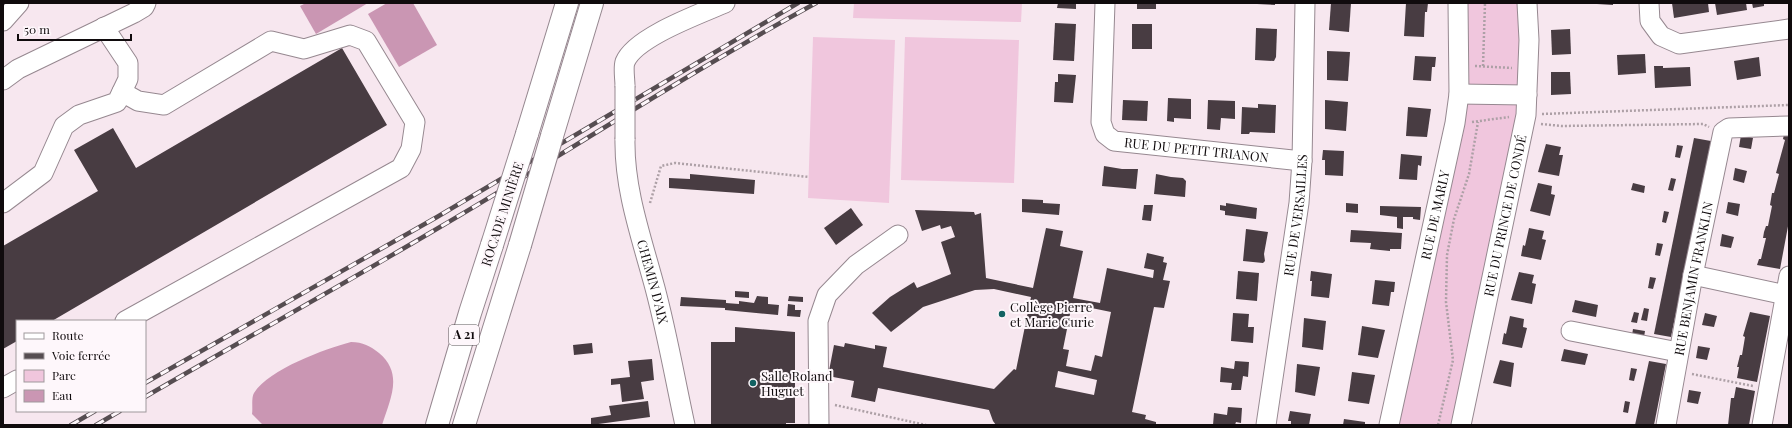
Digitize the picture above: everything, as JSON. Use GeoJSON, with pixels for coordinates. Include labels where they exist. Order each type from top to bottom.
{"type":"FeatureCollection","features":[{"type":"Feature","properties":{"kind":"highway","name":"ROCADE MINIÈRE"},"geometry":{"type":"LineString","coordinates":[[437,425],[470,313],[567,3]]}},
{"type":"Feature","properties":{"kind":"highway","name":"ROCADE MINIÈRE"},"geometry":{"type":"LineString","coordinates":[[464,425],[520,245],[592,3]]}},
{"type":"Feature","properties":{"kind":"highway"},"geometry":{"type":"LineString","coordinates":[[480,425],[520,245]]}},
{"type":"Feature","properties":{"kind":"highway"},"geometry":{"type":"LineString","coordinates":[[424,425],[458,324],[470,313]]}},
{"type":"Feature","properties":{"kind":"street"},"geometry":{"type":"LineString","coordinates":[[3,21],[19,3]]}},
{"type":"Feature","properties":{"kind":"street"},"geometry":{"type":"LineString","coordinates":[[3,80],[18,69],[144,7],[146,3]]}},
{"type":"Feature","properties":{"kind":"street","name":"CHEMIN D'AIX"},"geometry":{"type":"LineString","coordinates":[[685,425],[655,288],[639,236],[624,152],[625,63],[631,51],[645,40],[725,3]]}},
{"type":"Feature","properties":{"kind":"street","name":"RUE DU PETIT TRIANON"},"geometry":{"type":"LineString","coordinates":[[1105,3],[1101,122],[1105,134],[1114,142],[1302,161]]}},
{"type":"Feature","properties":{"kind":"street","name":"RUE DE VERSAILLES"},"geometry":{"type":"LineString","coordinates":[[1266,425],[1299,203],[1302,161],[1305,3]]}},
{"type":"Feature","properties":{"kind":"street","name":"RUE DE MARLY"},"geometry":{"type":"LineString","coordinates":[[1389,425],[1455,123],[1459,94],[1458,3]]}},
{"type":"Feature","properties":{"kind":"street","name":"RUE DU PRINCE DE CONDÉ"},"geometry":{"type":"LineString","coordinates":[[1461,425],[1525,119],[1528,69],[1527,3]]}},
{"type":"Feature","properties":{"kind":"street"},"geometry":{"type":"LineString","coordinates":[[1649,3],[1650,21],[1660,36],[1679,44],[1789,29]]}},
{"type":"Feature","properties":{"kind":"street"},"geometry":{"type":"LineString","coordinates":[[3,203],[43,173],[64,126],[79,115],[117,102],[128,79],[128,63],[104,27]]}},
{"type":"Feature","properties":{"kind":"street"},"geometry":{"type":"LineString","coordinates":[[122,92],[138,101],[164,105],[271,41],[304,49],[350,34],[366,41],[415,122],[411,149],[401,168],[127,320]]}},
{"type":"Feature","properties":{"kind":"street"},"geometry":{"type":"LineString","coordinates":[[1459,94],[1527,95]]}},
{"type":"Feature","properties":{"kind":"street"},"geometry":{"type":"LineString","coordinates":[[1723,132],[1729,128],[1789,126]]}},
{"type":"Feature","properties":{"kind":"street","name":"RUE BENJAMIN FRANKLIN"},"geometry":{"type":"LineString","coordinates":[[1666,425],[1678,352],[1723,132]]}},
{"type":"Feature","properties":{"kind":"street"},"geometry":{"type":"LineString","coordinates":[[819,425],[818,321],[827,294],[856,266],[898,235]]}},
{"type":"Feature","properties":{"kind":"street"},"geometry":{"type":"LineString","coordinates":[[1693,276],[1786,295]]}},
{"type":"Feature","properties":{"kind":"street"},"geometry":{"type":"LineString","coordinates":[[1762,425],[1789,276]]}},
{"type":"Feature","properties":{"kind":"street"},"geometry":{"type":"LineString","coordinates":[[1571,331],[1678,352]]}},
{"type":"Feature","properties":{"kind":"street"},"geometry":{"type":"LineString","coordinates":[[3,388],[16,381]]}},
{"type":"Feature","properties":{"kind":"path"},"geometry":{"type":"LineString","coordinates":[[1483,67],[1484,3]]}},
{"type":"Feature","properties":{"kind":"path"},"geometry":{"type":"LineString","coordinates":[[1459,65],[1528,69]]}},
{"type":"Feature","properties":{"kind":"path"},"geometry":{"type":"LineString","coordinates":[[1455,123],[1789,105]]}},
{"type":"Feature","properties":{"kind":"path"},"geometry":{"type":"LineString","coordinates":[[1525,119],[1562,126],[1703,124],[1723,132]]}},
{"type":"Feature","properties":{"kind":"path"},"geometry":{"type":"LineString","coordinates":[[1438,425],[1453,360],[1446,302],[1447,255],[1454,219],[1469,174],[1478,121]]}},
{"type":"Feature","properties":{"kind":"path"},"geometry":{"type":"LineString","coordinates":[[648,208],[661,166],[675,163],[809,177]]}},
{"type":"Feature","properties":{"kind":"path"},"geometry":{"type":"LineString","coordinates":[[1676,371],[1768,389]]}},
{"type":"Feature","properties":{"kind":"path"},"geometry":{"type":"LineString","coordinates":[[818,402],[926,425]]}},
{"type":"Feature","properties":{"kind":"green space"},"geometry":{"type":"Polygon","coordinates":[[[854,3],[1022,3],[1021,22],[853,18],[854,3]]]}},
{"type":"Feature","properties":{"kind":"green space"},"geometry":{"type":"Polygon","coordinates":[[[1462,3],[1518,3],[1523,106],[1464,425],[1398,425],[1460,120],[1462,3]]]}},
{"type":"Feature","properties":{"kind":"green space"},"geometry":{"type":"Polygon","coordinates":[[[813,37],[895,40],[889,203],[808,198],[813,37]]]}},
{"type":"Feature","properties":{"kind":"green space"},"geometry":{"type":"Polygon","coordinates":[[[905,37],[1019,40],[1014,183],[901,180],[905,37]]]}},
{"type":"Feature","properties":{"kind":"water"},"geometry":{"type":"Polygon","coordinates":[[[306,3],[368,3],[316,34],[300,6],[306,3]]]}},
{"type":"Feature","properties":{"kind":"water"},"geometry":{"type":"Polygon","coordinates":[[[387,3],[413,3],[437,45],[399,67],[368,14],[387,3]]]}},
{"type":"Feature","properties":{"kind":"water"},"geometry":{"type":"Polygon","coordinates":[[[351,342],[363,344],[373,348],[387,361],[391,369],[393,387],[382,425],[263,425],[252,414],[254,393],[261,384],[272,376],[298,361],[351,342]]]}},
{"type":"Feature","properties":{"kind":"building"},"geometry":{"type":"Polygon","coordinates":[[[1058,3],[1076,3],[1076,9],[1057,8],[1058,3]]]}},
{"type":"Feature","properties":{"kind":"building"},"geometry":{"type":"Polygon","coordinates":[[[1137,3],[1156,3],[1156,9],[1137,9],[1137,3]]]}},
{"type":"Feature","properties":{"kind":"building"},"geometry":{"type":"Polygon","coordinates":[[[1275,3],[1275,5],[1257,4],[1275,3]]]}},
{"type":"Feature","properties":{"kind":"building"},"geometry":{"type":"Polygon","coordinates":[[[1331,3],[1351,3],[1349,32],[1329,30],[1331,3]]]}},
{"type":"Feature","properties":{"kind":"building"},"geometry":{"type":"Polygon","coordinates":[[[1406,3],[1428,3],[1427,12],[1425,12],[1424,37],[1404,36],[1406,3]]]}},
{"type":"Feature","properties":{"kind":"building"},"geometry":{"type":"Polygon","coordinates":[[[1613,3],[1613,5],[1597,4],[1613,3]]]}},
{"type":"Feature","properties":{"kind":"building"},"geometry":{"type":"Polygon","coordinates":[[[1672,3],[1708,3],[1709,12],[1674,18],[1672,3]]]}},
{"type":"Feature","properties":{"kind":"building"},"geometry":{"type":"Polygon","coordinates":[[[1715,3],[1746,3],[1747,10],[1717,15],[1715,3]]]}},
{"type":"Feature","properties":{"kind":"building"},"geometry":{"type":"Polygon","coordinates":[[[1752,3],[1767,3],[1767,4],[1753,8],[1752,3]]]}},
{"type":"Feature","properties":{"kind":"building"},"geometry":{"type":"Polygon","coordinates":[[[1055,23],[1076,24],[1074,61],[1053,60],[1055,23]]]}},
{"type":"Feature","properties":{"kind":"building"},"geometry":{"type":"Polygon","coordinates":[[[1132,24],[1152,24],[1152,49],[1132,49],[1132,24]]]}},
{"type":"Feature","properties":{"kind":"building"},"geometry":{"type":"Polygon","coordinates":[[[1256,28],[1277,29],[1276,57],[1274,61],[1255,60],[1256,28]]]}},
{"type":"Feature","properties":{"kind":"building"},"geometry":{"type":"Polygon","coordinates":[[[1570,29],[1571,54],[1552,55],[1551,30],[1570,29]]]}},
{"type":"Feature","properties":{"kind":"building"},"geometry":{"type":"Polygon","coordinates":[[[342,48],[387,125],[54,320],[16,320],[16,342],[3,349],[3,246],[98,191],[74,150],[113,128],[136,168],[342,48]]]}},
{"type":"Feature","properties":{"kind":"building"},"geometry":{"type":"Polygon","coordinates":[[[1327,51],[1350,52],[1348,81],[1327,80],[1327,51]]]}},
{"type":"Feature","properties":{"kind":"building"},"geometry":{"type":"Polygon","coordinates":[[[1645,54],[1646,73],[1618,75],[1617,55],[1645,54]]]}},
{"type":"Feature","properties":{"kind":"building"},"geometry":{"type":"Polygon","coordinates":[[[1415,56],[1436,57],[1435,67],[1432,67],[1431,81],[1413,80],[1415,56]]]}},
{"type":"Feature","properties":{"kind":"building"},"geometry":{"type":"Polygon","coordinates":[[[1759,57],[1761,76],[1737,80],[1734,61],[1759,57]]]}},
{"type":"Feature","properties":{"kind":"building"},"geometry":{"type":"Polygon","coordinates":[[[1654,66],[1663,66],[1663,68],[1690,67],[1691,86],[1655,88],[1654,66]]]}},
{"type":"Feature","properties":{"kind":"building"},"geometry":{"type":"Polygon","coordinates":[[[1551,72],[1570,72],[1571,94],[1551,95],[1551,72]]]}},
{"type":"Feature","properties":{"kind":"building"},"geometry":{"type":"Polygon","coordinates":[[[1058,74],[1076,75],[1073,103],[1054,102],[1055,82],[1058,82],[1058,74]]]}},
{"type":"Feature","properties":{"kind":"building"},"geometry":{"type":"Polygon","coordinates":[[[1168,98],[1191,99],[1191,119],[1174,118],[1174,122],[1167,121],[1168,98]]]}},
{"type":"Feature","properties":{"kind":"building"},"geometry":{"type":"Polygon","coordinates":[[[1123,100],[1148,101],[1147,121],[1122,120],[1123,100]]]}},
{"type":"Feature","properties":{"kind":"building"},"geometry":{"type":"Polygon","coordinates":[[[1208,100],[1235,101],[1235,119],[1221,118],[1220,130],[1207,129],[1208,100]]]}},
{"type":"Feature","properties":{"kind":"building"},"geometry":{"type":"Polygon","coordinates":[[[1325,100],[1348,102],[1346,131],[1325,129],[1325,100]]]}},
{"type":"Feature","properties":{"kind":"building"},"geometry":{"type":"Polygon","coordinates":[[[1258,104],[1276,105],[1275,133],[1250,132],[1249,134],[1241,134],[1242,107],[1258,108],[1258,104]]]}},
{"type":"Feature","properties":{"kind":"building"},"geometry":{"type":"Polygon","coordinates":[[[1408,107],[1431,109],[1427,137],[1406,136],[1408,107]]]}},
{"type":"Feature","properties":{"kind":"building"},"geometry":{"type":"Polygon","coordinates":[[[1784,134],[1789,135],[1789,221],[1780,269],[1757,265],[1759,259],[1761,259],[1766,238],[1763,238],[1766,226],[1768,226],[1772,206],[1770,205],[1772,193],[1774,193],[1779,174],[1776,173],[1785,140],[1783,139],[1784,134]]]}},
{"type":"Feature","properties":{"kind":"building"},"geometry":{"type":"Polygon","coordinates":[[[1741,135],[1753,138],[1751,149],[1739,147],[1741,135]]]}},
{"type":"Feature","properties":{"kind":"building"},"geometry":{"type":"Polygon","coordinates":[[[1694,138],[1711,141],[1671,337],[1654,334],[1694,138]]]}},
{"type":"Feature","properties":{"kind":"building"},"geometry":{"type":"Polygon","coordinates":[[[1546,144],[1561,147],[1559,155],[1563,155],[1559,176],[1538,172],[1546,144]]]}},
{"type":"Feature","properties":{"kind":"building"},"geometry":{"type":"Polygon","coordinates":[[[1677,145],[1683,146],[1680,158],[1675,157],[1677,145]]]}},
{"type":"Feature","properties":{"kind":"building"},"geometry":{"type":"Polygon","coordinates":[[[1323,150],[1344,151],[1343,176],[1325,175],[1325,160],[1322,160],[1323,150]]]}},
{"type":"Feature","properties":{"kind":"building"},"geometry":{"type":"Polygon","coordinates":[[[1401,154],[1422,156],[1421,166],[1418,165],[1417,180],[1399,179],[1401,154]]]}},
{"type":"Feature","properties":{"kind":"building"},"geometry":{"type":"Polygon","coordinates":[[[1104,166],[1122,169],[1138,169],[1136,189],[1102,186],[1104,166]]]}},
{"type":"Feature","properties":{"kind":"building"},"geometry":{"type":"Polygon","coordinates":[[[1735,168],[1747,171],[1744,183],[1733,180],[1735,168]]]}},
{"type":"Feature","properties":{"kind":"building"},"geometry":{"type":"Polygon","coordinates":[[[690,174],[755,180],[754,194],[669,188],[669,178],[690,179],[690,174]]]}},
{"type":"Feature","properties":{"kind":"building"},"geometry":{"type":"Polygon","coordinates":[[[1156,174],[1183,178],[1186,181],[1185,197],[1154,194],[1156,174]]]}},
{"type":"Feature","properties":{"kind":"building"},"geometry":{"type":"Polygon","coordinates":[[[1671,178],[1676,179],[1673,191],[1668,190],[1671,178]]]}},
{"type":"Feature","properties":{"kind":"building"},"geometry":{"type":"Polygon","coordinates":[[[1538,183],[1552,186],[1551,194],[1555,195],[1550,216],[1530,211],[1538,183]]]}},
{"type":"Feature","properties":{"kind":"building"},"geometry":{"type":"Polygon","coordinates":[[[1633,183],[1645,186],[1644,193],[1631,190],[1633,183]]]}},
{"type":"Feature","properties":{"kind":"building"},"geometry":{"type":"Polygon","coordinates":[[[1022,199],[1043,200],[1043,203],[1060,204],[1059,215],[1022,212],[1022,199]]]}},
{"type":"Feature","properties":{"kind":"building"},"geometry":{"type":"Polygon","coordinates":[[[1728,202],[1740,204],[1738,216],[1726,213],[1728,202]]]}},
{"type":"Feature","properties":{"kind":"building"},"geometry":{"type":"Polygon","coordinates":[[[1226,203],[1257,208],[1256,219],[1225,215],[1225,211],[1220,210],[1220,205],[1226,206],[1226,203]]]}},
{"type":"Feature","properties":{"kind":"building"},"geometry":{"type":"Polygon","coordinates":[[[1346,203],[1358,204],[1358,213],[1346,212],[1346,203]]]}},
{"type":"Feature","properties":{"kind":"building"},"geometry":{"type":"Polygon","coordinates":[[[1144,205],[1153,205],[1151,221],[1142,220],[1144,205]]]}},
{"type":"Feature","properties":{"kind":"building"},"geometry":{"type":"Polygon","coordinates":[[[1380,206],[1421,207],[1420,220],[1413,219],[1413,217],[1403,217],[1403,229],[1397,228],[1397,217],[1380,215],[1380,206]]]}},
{"type":"Feature","properties":{"kind":"building"},"geometry":{"type":"Polygon","coordinates":[[[851,208],[863,225],[836,245],[824,228],[851,208]]]}},
{"type":"Feature","properties":{"kind":"building"},"geometry":{"type":"Polygon","coordinates":[[[915,210],[974,212],[975,215],[981,213],[986,278],[1033,288],[1046,228],[1063,231],[1060,246],[1083,251],[1073,298],[1100,303],[1107,268],[1153,278],[1154,270],[1144,268],[1147,253],[1164,257],[1163,262],[1167,263],[1163,280],[1170,281],[1164,308],[1154,307],[1132,412],[1146,415],[1145,419],[1156,422],[1156,425],[996,425],[989,410],[878,388],[875,402],[851,397],[854,381],[828,376],[834,345],[844,347],[845,343],[875,349],[875,345],[887,347],[883,367],[994,389],[1014,369],[1016,370],[1031,297],[994,289],[975,290],[923,307],[891,332],[872,313],[890,297],[914,282],[917,288],[951,274],[941,242],[955,237],[951,226],[941,229],[940,225],[922,231],[915,210]],[[1072,304],[1063,349],[1069,350],[1066,366],[1091,371],[1095,355],[1102,357],[1111,312],[1072,304]],[[1058,371],[1055,387],[1094,395],[1097,380],[1058,371]]]}},
{"type":"Feature","properties":{"kind":"building"},"geometry":{"type":"Polygon","coordinates":[[[1664,211],[1669,212],[1666,223],[1662,222],[1664,211]]]}},
{"type":"Feature","properties":{"kind":"building"},"geometry":{"type":"Polygon","coordinates":[[[1529,228],[1544,231],[1542,239],[1546,240],[1541,260],[1521,256],[1529,228]]]}},
{"type":"Feature","properties":{"kind":"building"},"geometry":{"type":"Polygon","coordinates":[[[1246,229],[1268,232],[1264,254],[1265,261],[1263,263],[1243,261],[1246,229]]]}},
{"type":"Feature","properties":{"kind":"building"},"geometry":{"type":"Polygon","coordinates":[[[1351,230],[1402,233],[1401,249],[1390,249],[1390,251],[1370,249],[1371,243],[1350,242],[1351,230]]]}},
{"type":"Feature","properties":{"kind":"building"},"geometry":{"type":"Polygon","coordinates":[[[1722,234],[1734,237],[1731,248],[1720,246],[1722,234]]]}},
{"type":"Feature","properties":{"kind":"building"},"geometry":{"type":"Polygon","coordinates":[[[1657,243],[1663,244],[1660,256],[1655,255],[1657,243]]]}},
{"type":"Feature","properties":{"kind":"building"},"geometry":{"type":"Polygon","coordinates":[[[1238,271],[1259,273],[1257,301],[1236,299],[1238,271]]]}},
{"type":"Feature","properties":{"kind":"building"},"geometry":{"type":"Polygon","coordinates":[[[1311,271],[1332,274],[1329,298],[1311,296],[1311,271]]]}},
{"type":"Feature","properties":{"kind":"building"},"geometry":{"type":"Polygon","coordinates":[[[1519,272],[1534,275],[1532,283],[1536,284],[1532,304],[1511,300],[1519,272]]]}},
{"type":"Feature","properties":{"kind":"building"},"geometry":{"type":"Polygon","coordinates":[[[1650,277],[1656,278],[1653,289],[1648,288],[1650,277]]]}},
{"type":"Feature","properties":{"kind":"building"},"geometry":{"type":"Polygon","coordinates":[[[1375,280],[1395,282],[1394,292],[1391,292],[1389,306],[1372,304],[1375,280]]]}},
{"type":"Feature","properties":{"kind":"building"},"geometry":{"type":"Polygon","coordinates":[[[735,291],[749,292],[749,298],[735,297],[735,291]]]}},
{"type":"Feature","properties":{"kind":"building"},"geometry":{"type":"Polygon","coordinates":[[[757,296],[768,297],[768,304],[779,305],[778,315],[725,310],[725,308],[680,306],[681,297],[726,300],[726,303],[739,304],[739,301],[754,303],[757,296]]]}},
{"type":"Feature","properties":{"kind":"building"},"geometry":{"type":"Polygon","coordinates":[[[789,296],[803,297],[803,302],[788,301],[789,296]]]}},
{"type":"Feature","properties":{"kind":"building"},"geometry":{"type":"Polygon","coordinates":[[[1575,300],[1598,305],[1596,317],[1572,312],[1575,300]]]}},
{"type":"Feature","properties":{"kind":"building"},"geometry":{"type":"Polygon","coordinates":[[[788,304],[795,305],[795,310],[801,310],[800,317],[787,316],[788,304]]]}},
{"type":"Feature","properties":{"kind":"building"},"geometry":{"type":"Polygon","coordinates":[[[1644,308],[1649,309],[1647,321],[1641,320],[1644,308]]]}},
{"type":"Feature","properties":{"kind":"building"},"geometry":{"type":"Polygon","coordinates":[[[1634,312],[1639,313],[1637,323],[1631,322],[1634,312]]]}},
{"type":"Feature","properties":{"kind":"building"},"geometry":{"type":"Polygon","coordinates":[[[1750,312],[1770,316],[1757,382],[1737,378],[1739,367],[1737,367],[1740,355],[1742,355],[1745,337],[1743,336],[1750,312]]]}},
{"type":"Feature","properties":{"kind":"building"},"geometry":{"type":"Polygon","coordinates":[[[1233,313],[1249,314],[1248,327],[1254,327],[1253,343],[1231,341],[1233,313]]]}},
{"type":"Feature","properties":{"kind":"building"},"geometry":{"type":"Polygon","coordinates":[[[1705,313],[1717,316],[1714,327],[1702,325],[1705,313]]]}},
{"type":"Feature","properties":{"kind":"building"},"geometry":{"type":"Polygon","coordinates":[[[1510,316],[1524,319],[1523,327],[1527,328],[1522,348],[1502,344],[1510,316]]]}},
{"type":"Feature","properties":{"kind":"building"},"geometry":{"type":"Polygon","coordinates":[[[1304,318],[1326,321],[1323,350],[1302,347],[1304,318]]]}},
{"type":"Feature","properties":{"kind":"building"},"geometry":{"type":"Polygon","coordinates":[[[1362,326],[1385,330],[1378,358],[1358,355],[1362,326]]]}},
{"type":"Feature","properties":{"kind":"building","name":"Salle Roland Huguet"},"geometry":{"type":"Polygon","coordinates":[[[735,327],[795,332],[795,423],[786,423],[786,425],[711,425],[711,342],[735,342],[735,327]]]}},
{"type":"Feature","properties":{"kind":"building"},"geometry":{"type":"Polygon","coordinates":[[[1633,329],[1645,331],[1644,337],[1632,335],[1633,329]]]}},
{"type":"Feature","properties":{"kind":"building"},"geometry":{"type":"Polygon","coordinates":[[[592,343],[593,353],[574,355],[573,345],[592,343]]]}},
{"type":"Feature","properties":{"kind":"building"},"geometry":{"type":"Polygon","coordinates":[[[1698,346],[1710,348],[1707,360],[1696,358],[1698,346]]]}},
{"type":"Feature","properties":{"kind":"building"},"geometry":{"type":"Polygon","coordinates":[[[1564,349],[1588,354],[1585,365],[1561,361],[1564,349]]]}},
{"type":"Feature","properties":{"kind":"building"},"geometry":{"type":"Polygon","coordinates":[[[652,359],[654,380],[641,382],[644,399],[622,402],[620,384],[611,385],[611,379],[630,377],[628,361],[652,359]]]}},
{"type":"Feature","properties":{"kind":"building"},"geometry":{"type":"Polygon","coordinates":[[[1500,360],[1514,363],[1511,387],[1493,383],[1500,360]]]}},
{"type":"Feature","properties":{"kind":"building"},"geometry":{"type":"Polygon","coordinates":[[[1235,361],[1249,362],[1248,377],[1243,376],[1241,390],[1231,390],[1232,383],[1220,382],[1221,367],[1234,369],[1235,361]]]}},
{"type":"Feature","properties":{"kind":"building"},"geometry":{"type":"Polygon","coordinates":[[[1649,361],[1666,364],[1654,425],[1635,425],[1649,361]]]}},
{"type":"Feature","properties":{"kind":"building"},"geometry":{"type":"Polygon","coordinates":[[[1297,364],[1320,367],[1315,396],[1295,392],[1297,364]]]}},
{"type":"Feature","properties":{"kind":"building"},"geometry":{"type":"Polygon","coordinates":[[[1631,368],[1637,369],[1634,381],[1629,380],[1631,368]]]}},
{"type":"Feature","properties":{"kind":"building"},"geometry":{"type":"Polygon","coordinates":[[[1352,372],[1375,375],[1369,404],[1348,401],[1352,372]]]}},
{"type":"Feature","properties":{"kind":"building"},"geometry":{"type":"Polygon","coordinates":[[[1736,387],[1755,391],[1749,425],[1728,425],[1731,398],[1734,398],[1736,387]]]}},
{"type":"Feature","properties":{"kind":"building"},"geometry":{"type":"Polygon","coordinates":[[[1689,390],[1701,392],[1698,404],[1687,402],[1689,390]]]}},
{"type":"Feature","properties":{"kind":"building"},"geometry":{"type":"Polygon","coordinates":[[[648,401],[650,417],[591,425],[591,418],[611,415],[609,406],[648,401]]]}},
{"type":"Feature","properties":{"kind":"building"},"geometry":{"type":"Polygon","coordinates":[[[1625,401],[1630,402],[1628,413],[1623,412],[1625,401]]]}},
{"type":"Feature","properties":{"kind":"building"},"geometry":{"type":"Polygon","coordinates":[[[1228,407],[1242,408],[1241,423],[1236,422],[1235,425],[1213,425],[1214,413],[1227,415],[1228,407]]]}},
{"type":"Feature","properties":{"kind":"building"},"geometry":{"type":"Polygon","coordinates":[[[1290,411],[1311,414],[1309,425],[1291,425],[1291,421],[1288,421],[1290,411]]]}},
{"type":"Feature","properties":{"kind":"building"},"geometry":{"type":"Polygon","coordinates":[[[1344,419],[1365,422],[1365,425],[1343,425],[1344,419]]]}},
{"type":"Feature","properties":{"kind":"railway"},"geometry":{"type":"LineString","coordinates":[[146,382],[437,217],[798,3]]}},
{"type":"Feature","properties":{"kind":"railway"},"geometry":{"type":"LineString","coordinates":[[146,396],[403,249],[721,57],[816,3]]}},
{"type":"Feature","properties":{"kind":"railway"},"geometry":{"type":"LineString","coordinates":[[71,425],[93,412]]}},
{"type":"Feature","properties":{"kind":"railway"},"geometry":{"type":"LineString","coordinates":[[96,425],[118,412]]}},
{"type":"Feature","properties":{"kind":"place","name":"Collège Pierre et Marie Curie"},"geometry":{"type":"Point","coordinates":[1002,314]}},
{"type":"Feature","properties":{"kind":"place","name":"Salle Roland Huguet"},"geometry":{"type":"Point","coordinates":[753,383]}}]}
